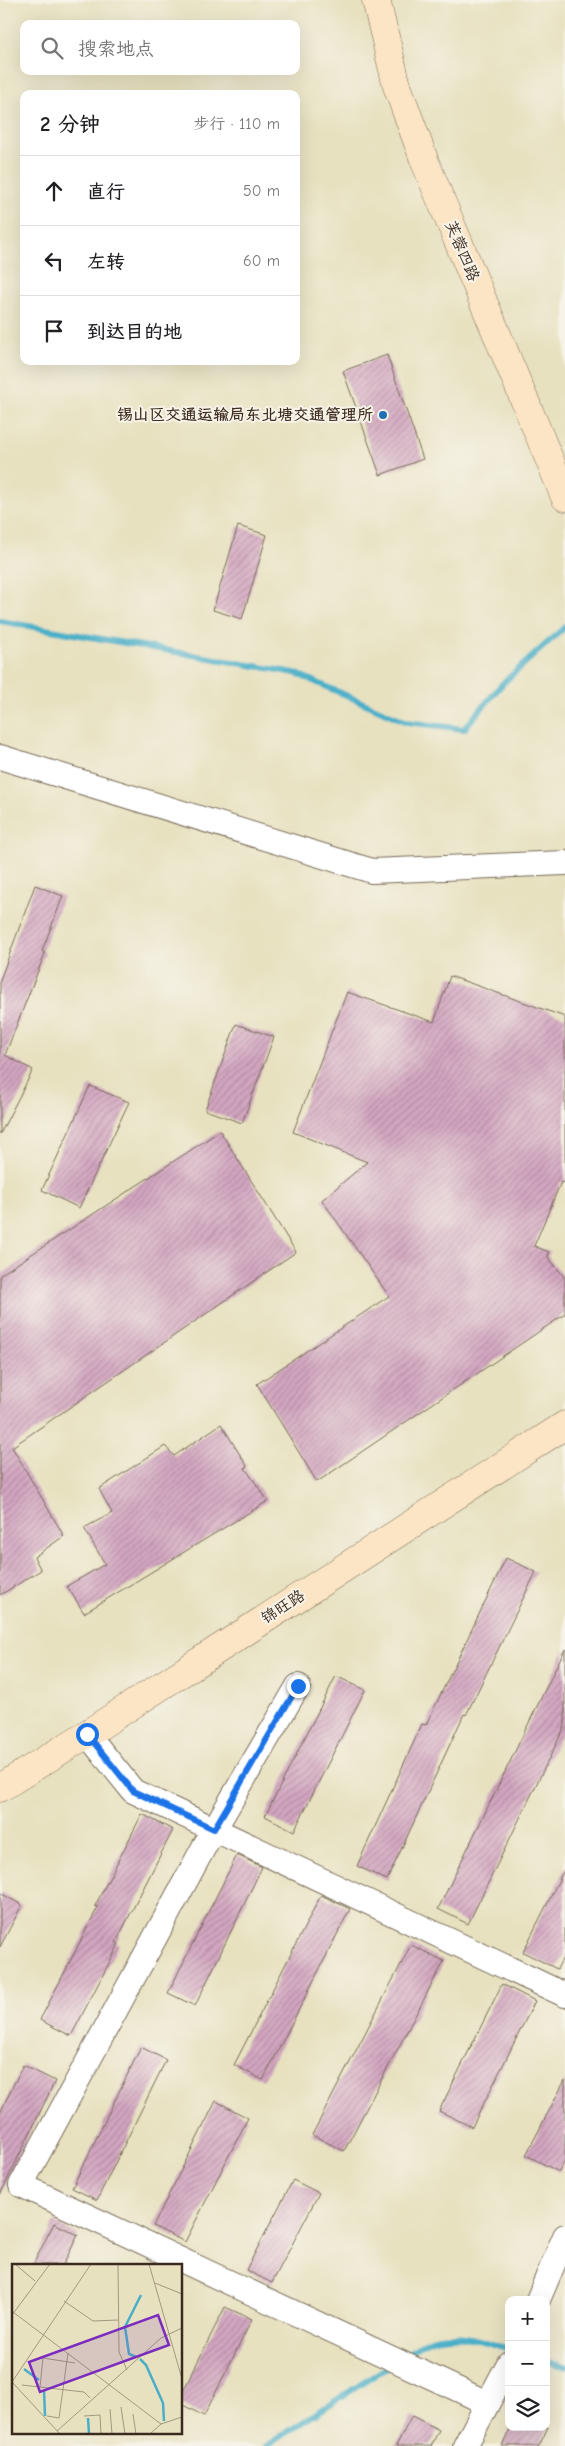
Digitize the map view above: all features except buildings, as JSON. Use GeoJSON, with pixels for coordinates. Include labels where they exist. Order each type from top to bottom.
{"type":"FeatureCollection","features":[{"type":"Feature","properties":{"kind":"street","name":"芙蓉四路"},"geometry":{"type":"LineString","coordinates":[[376,0],[397,86],[425,162],[565,497]]}},
{"type":"Feature","properties":{"kind":"street"},"geometry":{"type":"LineString","coordinates":[[0,757],[372,871],[565,863]]}},
{"type":"Feature","properties":{"kind":"street","name":"锦旺路"},"geometry":{"type":"LineString","coordinates":[[0,1788],[87,1734],[565,1425]]}},
{"type":"Feature","properties":{"kind":"street"},"geometry":{"type":"LineString","coordinates":[[298,1686],[214,1829],[22,2185],[487,2403]]}},
{"type":"Feature","properties":{"kind":"street"},"geometry":{"type":"LineString","coordinates":[[87,1734],[133,1791],[565,1995]]}},
{"type":"Feature","properties":{"kind":"street"},"geometry":{"type":"LineString","coordinates":[[540,2296],[565,2236]]}},
{"type":"Feature","properties":{"kind":"street"},"geometry":{"type":"LineString","coordinates":[[465,2446],[505,2370]]}},
{"type":"Feature","properties":{"kind":"waterway"},"geometry":{"type":"LineString","coordinates":[[0,621],[295,673],[407,722],[464,729],[503,683],[565,627]]}},
{"type":"Feature","properties":{"kind":"waterway"},"geometry":{"type":"LineString","coordinates":[[402,2357],[429,2340],[449,2336],[469,2338],[505,2348]]}},
{"type":"Feature","properties":{"kind":"waterway"},"geometry":{"type":"LineString","coordinates":[[550,2362],[565,2367]]}},
{"type":"Feature","properties":{"kind":"waterway"},"geometry":{"type":"LineString","coordinates":[[266,2446],[392,2364]]}},
{"type":"Feature","properties":{"kind":"place","name":"锡山区交通运输局东北塘交通管理所"},"geometry":{"type":"Point","coordinates":[383,415]}},
{"type":"Feature","properties":{"kind":"route"},"geometry":{"type":"LineString","coordinates":[[87,1734],[133,1791],[214,1829],[298,1686]]}}]}
